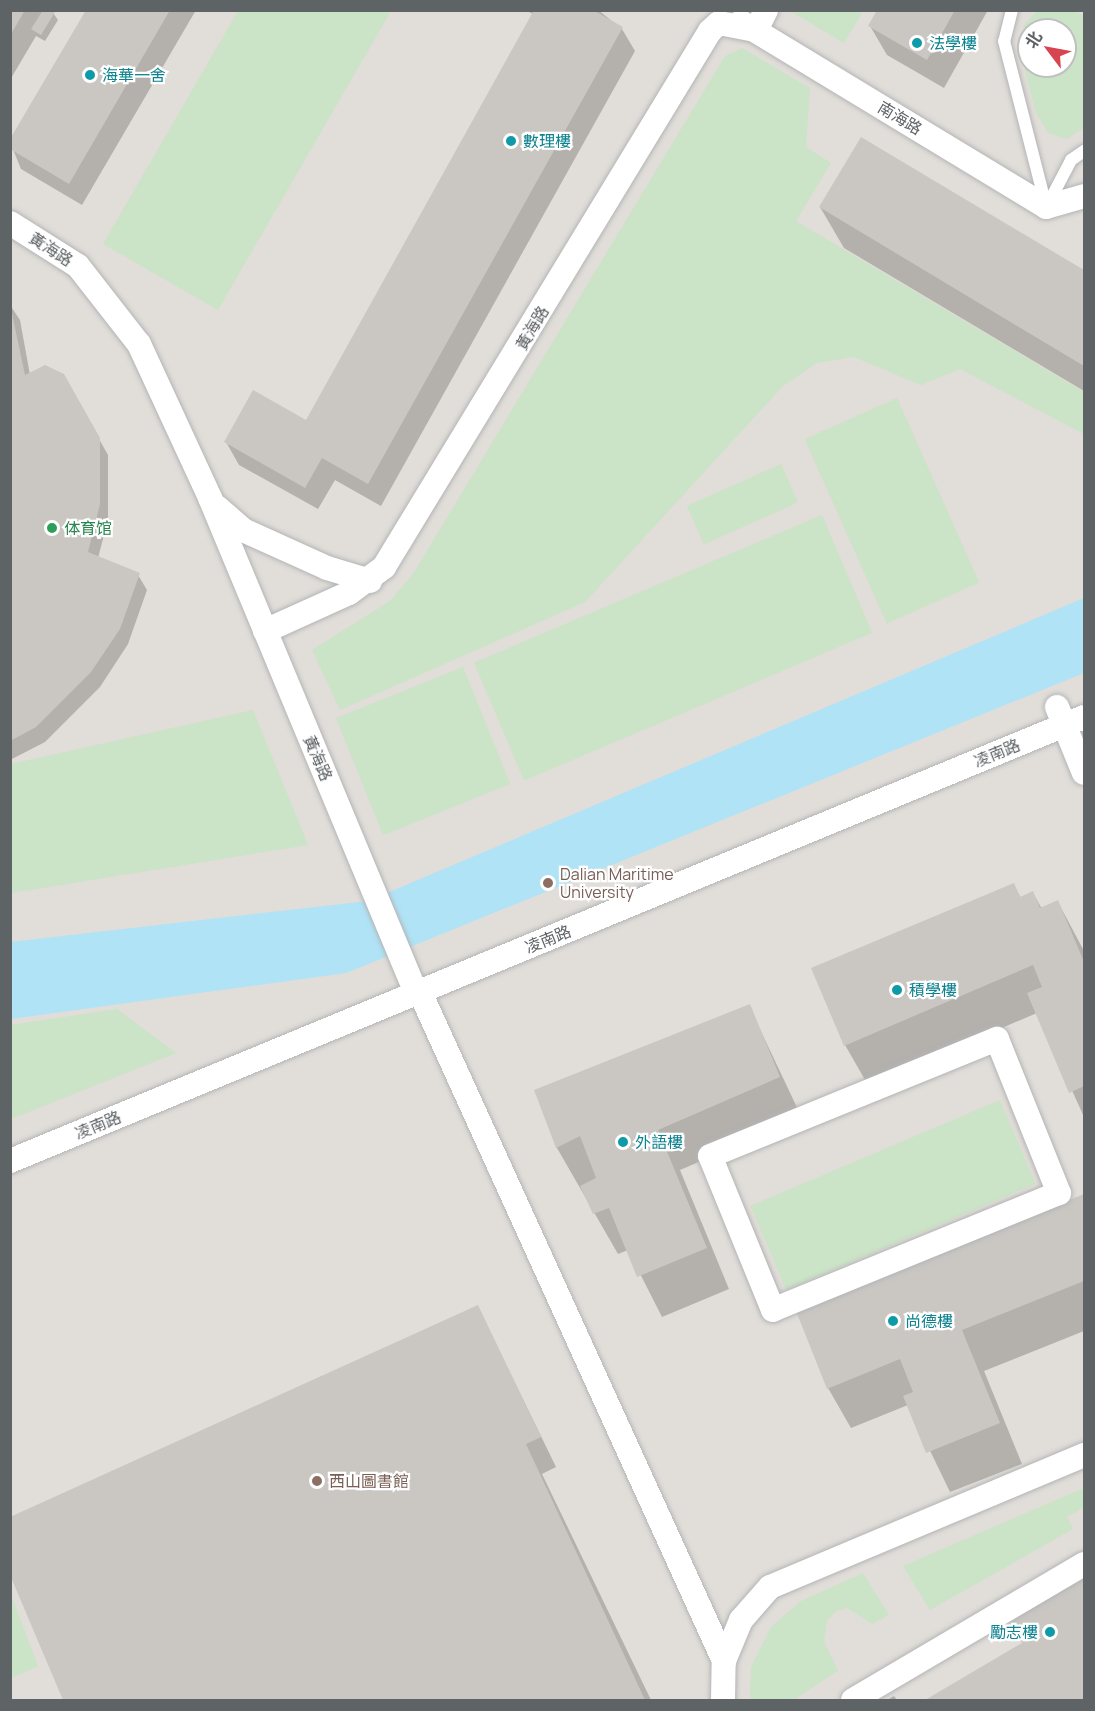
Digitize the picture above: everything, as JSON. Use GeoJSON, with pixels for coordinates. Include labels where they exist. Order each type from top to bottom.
{"type":"FeatureCollection","features":[{"type":"Feature","properties":{"kind":"street","name":"南海路"},"geometry":{"type":"LineString","coordinates":[[719,10],[761,20],[1046,207]]}},
{"type":"Feature","properties":{"kind":"street","name":"黃海路"},"geometry":{"type":"LineString","coordinates":[[265,631],[370,581],[397,551],[710,31],[719,23],[761,20]]}},
{"type":"Feature","properties":{"kind":"street"},"geometry":{"type":"LineString","coordinates":[[1046,207],[1084,196]]}},
{"type":"Feature","properties":{"kind":"street","name":"黃海路"},"geometry":{"type":"LineString","coordinates":[[10,223],[78,266],[139,344],[210,498],[399,953],[418,992]]}},
{"type":"Feature","properties":{"kind":"street"},"geometry":{"type":"LineString","coordinates":[[210,498],[243,530],[327,568],[370,581]]}},
{"type":"Feature","properties":{"kind":"street"},"geometry":{"type":"LineString","coordinates":[[1068,716],[1084,773]]}},
{"type":"Feature","properties":{"kind":"street","name":"凌南路"},"geometry":{"type":"LineString","coordinates":[[10,1161],[418,992],[1068,716]]}},
{"type":"Feature","properties":{"kind":"street"},"geometry":{"type":"LineString","coordinates":[[418,992],[724,1661]]}},
{"type":"Feature","properties":{"kind":"street"},"geometry":{"type":"LineString","coordinates":[[997,1039],[1059,1193],[773,1310],[710,1156],[997,1039]]}},
{"type":"Feature","properties":{"kind":"street"},"geometry":{"type":"LineString","coordinates":[[723,1701],[724,1661],[741,1620],[770,1587],[1084,1455]]}},
{"type":"Feature","properties":{"kind":"street"},"geometry":{"type":"LineString","coordinates":[[853,1701],[1084,1564]]}},
{"type":"Feature","properties":{"kind":"lane"},"geometry":{"type":"LineString","coordinates":[[1012,10],[1004,41],[1046,207]]}},
{"type":"Feature","properties":{"kind":"lane"},"geometry":{"type":"LineString","coordinates":[[1046,207],[1071,160],[1084,151]]}},
{"type":"Feature","properties":{"kind":"shaded area","name":"Dalian Maritime University"},"geometry":{"type":"Polygon","coordinates":[[[11,11],[1084,11],[1084,1700],[11,1700],[11,11]]]}},
{"type":"Feature","properties":{"kind":"green space"},"geometry":{"type":"Polygon","coordinates":[[[238,11],[391,11],[218,310],[103,244],[238,11]]]}},
{"type":"Feature","properties":{"kind":"green space"},"geometry":{"type":"Polygon","coordinates":[[[790,11],[863,11],[844,43],[790,11]]]}},
{"type":"Feature","properties":{"kind":"green space"},"geometry":{"type":"Polygon","coordinates":[[[1037,11],[1075,11],[1084,16],[1084,127],[1067,139],[1048,133],[1036,113],[1027,78],[1077,78],[1077,18],[1030,18],[1037,11]]]}},
{"type":"Feature","properties":{"kind":"green space"},"geometry":{"type":"Polygon","coordinates":[[[742,48],[810,88],[806,147],[831,163],[796,221],[1084,392],[1084,434],[960,369],[921,385],[854,357],[817,363],[783,386],[585,602],[340,710],[312,650],[390,601],[413,574],[725,56],[742,48]]]}},
{"type":"Feature","properties":{"kind":"green space"},"geometry":{"type":"Polygon","coordinates":[[[897,398],[979,583],[887,624],[805,439],[897,398]]]}},
{"type":"Feature","properties":{"kind":"green space"},"geometry":{"type":"Polygon","coordinates":[[[781,464],[798,502],[704,544],[687,506],[781,464]]]}},
{"type":"Feature","properties":{"kind":"green space"},"geometry":{"type":"Polygon","coordinates":[[[822,515],[872,633],[524,781],[474,663],[822,515]]]}},
{"type":"Feature","properties":{"kind":"green space"},"geometry":{"type":"Polygon","coordinates":[[[463,667],[510,784],[383,835],[336,718],[463,667]]]}},
{"type":"Feature","properties":{"kind":"green space"},"geometry":{"type":"Polygon","coordinates":[[[253,710],[308,845],[11,893],[11,764],[253,710]]]}},
{"type":"Feature","properties":{"kind":"green space"},"geometry":{"type":"Polygon","coordinates":[[[117,1009],[176,1053],[11,1119],[11,1025],[117,1009]]]}},
{"type":"Feature","properties":{"kind":"green space"},"geometry":{"type":"Polygon","coordinates":[[[1000,1100],[1036,1184],[786,1290],[751,1206],[1000,1100]]]}},
{"type":"Feature","properties":{"kind":"green space"},"geometry":{"type":"Polygon","coordinates":[[[1084,1488],[1084,1507],[1067,1517],[1073,1529],[930,1610],[903,1566],[1084,1488]]]}},
{"type":"Feature","properties":{"kind":"green space"},"geometry":{"type":"Polygon","coordinates":[[[863,1573],[889,1615],[872,1624],[847,1608],[836,1611],[827,1621],[824,1641],[838,1671],[793,1700],[750,1700],[751,1667],[771,1627],[801,1601],[863,1573]]]}},
{"type":"Feature","properties":{"kind":"green space"},"geometry":{"type":"Polygon","coordinates":[[[11,1595],[38,1666],[10,1678],[11,1595]]]}},
{"type":"Feature","properties":{"kind":"water"},"geometry":{"type":"Polygon","coordinates":[[[1084,598],[1084,673],[346,973],[11,1019],[10,942],[368,901],[1084,598]]]}},
{"type":"Feature","properties":{"kind":"building"},"geometry":{"type":"Polygon","coordinates":[[[10,10],[25,10],[10,36],[10,10]]]}},
{"type":"Feature","properties":{"kind":"building"},"geometry":{"type":"Polygon","coordinates":[[[43,10],[55,12],[41,35],[31,29],[43,10]]]}},
{"type":"Feature","properties":{"kind":"building","name":"海華一舍"},"geometry":{"type":"Polygon","coordinates":[[[86,10],[170,10],[69,184],[10,149],[10,139],[86,10]]]}},
{"type":"Feature","properties":{"kind":"building","name":"數理樓"},"geometry":{"type":"Polygon","coordinates":[[[534,10],[593,10],[623,27],[368,484],[322,458],[305,488],[224,442],[253,390],[306,420],[534,10]]]}},
{"type":"Feature","properties":{"kind":"building","name":"法學樓"},"geometry":{"type":"Polygon","coordinates":[[[877,10],[955,10],[927,60],[868,26],[877,10]]]}},
{"type":"Feature","properties":{"kind":"building"},"geometry":{"type":"Polygon","coordinates":[[[861,137],[1084,270],[1084,366],[819,207],[861,137]]]}},
{"type":"Feature","properties":{"kind":"building","name":"体育馆"},"geometry":{"type":"Polygon","coordinates":[[[10,304],[25,375],[45,365],[64,374],[100,438],[100,504],[88,552],[140,573],[120,629],[91,672],[36,727],[10,741],[10,304]]]}},
{"type":"Feature","properties":{"kind":"building","name":"積學樓"},"geometry":{"type":"Polygon","coordinates":[[[1014,883],[1020,897],[1033,891],[1040,908],[1058,900],[1084,962],[1084,1086],[1069,1093],[1027,993],[1042,987],[1033,965],[844,1046],[811,968],[1014,883]]]}},
{"type":"Feature","properties":{"kind":"building","name":"外語樓"},"geometry":{"type":"Polygon","coordinates":[[[750,1004],[780,1077],[658,1130],[707,1248],[637,1277],[609,1208],[593,1214],[580,1186],[596,1178],[580,1136],[556,1148],[534,1090],[750,1004]]]}},
{"type":"Feature","properties":{"kind":"building","name":"尚德樓"},"geometry":{"type":"Polygon","coordinates":[[[1084,1194],[1084,1281],[962,1330],[1000,1423],[926,1453],[903,1396],[913,1392],[900,1359],[827,1389],[796,1311],[1084,1194]]]}},
{"type":"Feature","properties":{"kind":"building","name":"西山圖書館"},"geometry":{"type":"Polygon","coordinates":[[[478,1305],[541,1437],[526,1444],[645,1700],[63,1700],[10,1575],[10,1517],[478,1305]]]}},
{"type":"Feature","properties":{"kind":"building","name":"勵志樓"},"geometry":{"type":"Polygon","coordinates":[[[1084,1565],[1084,1700],[925,1700],[1022,1643],[1009,1622],[1051,1597],[1046,1587],[1084,1565]]]}},
{"type":"Feature","properties":{"kind":"place","name":"法學樓"},"geometry":{"type":"Point","coordinates":[917,43]}},
{"type":"Feature","properties":{"kind":"place","name":"海華一舍"},"geometry":{"type":"Point","coordinates":[90,75]}},
{"type":"Feature","properties":{"kind":"place","name":"數理樓"},"geometry":{"type":"Point","coordinates":[511,141]}},
{"type":"Feature","properties":{"kind":"place","name":"体育馆"},"geometry":{"type":"Point","coordinates":[52,528]}},
{"type":"Feature","properties":{"kind":"place","name":"Dalian Maritime University"},"geometry":{"type":"Point","coordinates":[548,883]}},
{"type":"Feature","properties":{"kind":"place","name":"積學樓"},"geometry":{"type":"Point","coordinates":[897,990]}},
{"type":"Feature","properties":{"kind":"place","name":"外語樓"},"geometry":{"type":"Point","coordinates":[623,1142]}},
{"type":"Feature","properties":{"kind":"place","name":"尚德樓"},"geometry":{"type":"Point","coordinates":[893,1321]}},
{"type":"Feature","properties":{"kind":"place","name":"西山圖書館"},"geometry":{"type":"Point","coordinates":[317,1481]}},
{"type":"Feature","properties":{"kind":"place","name":"勵志樓"},"geometry":{"type":"Point","coordinates":[1050,1632]}}]}
